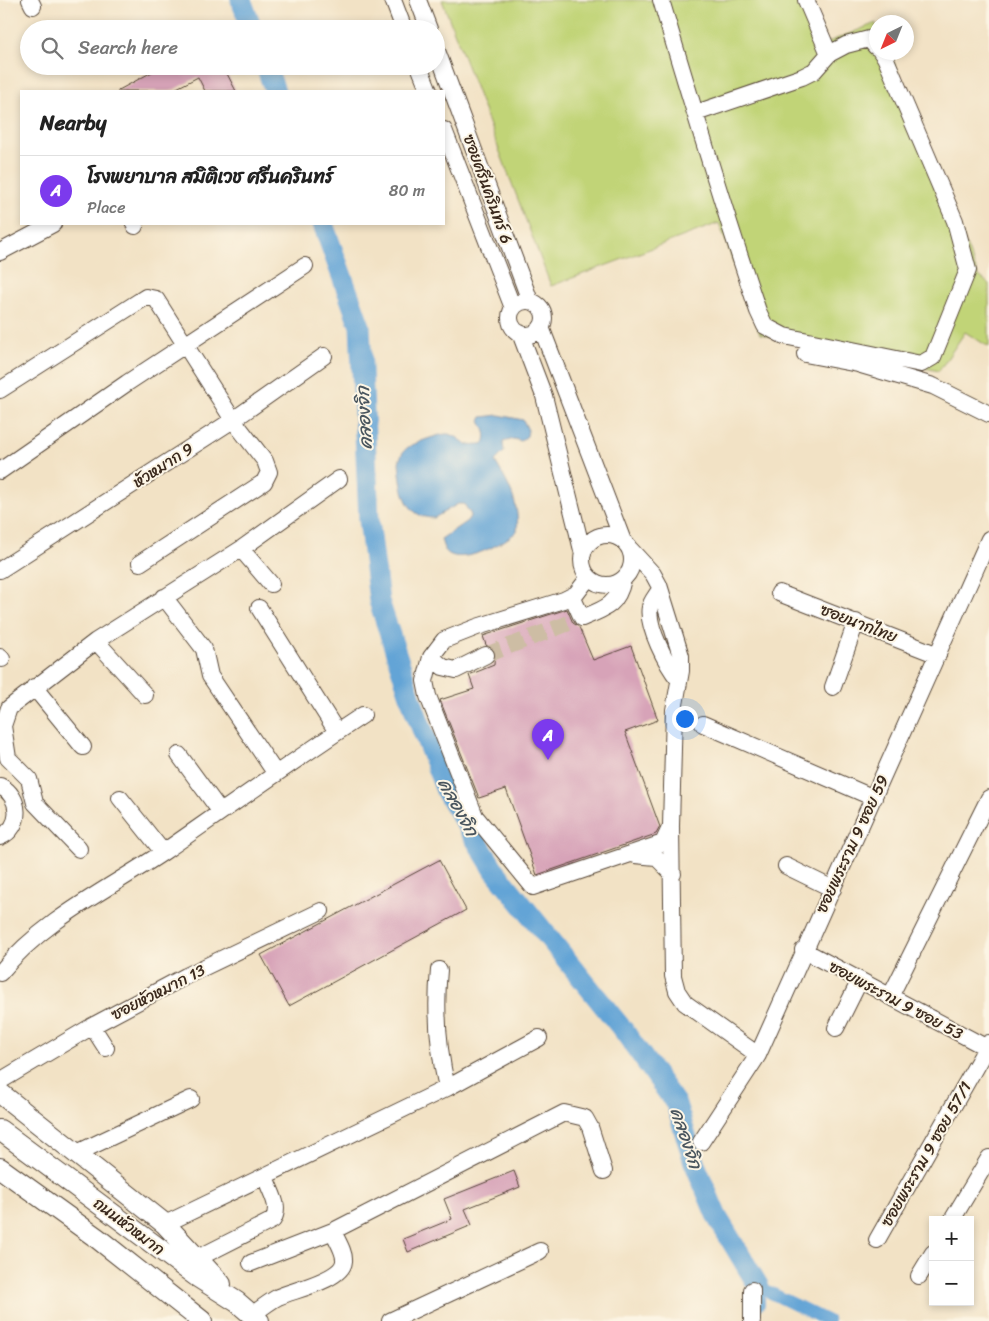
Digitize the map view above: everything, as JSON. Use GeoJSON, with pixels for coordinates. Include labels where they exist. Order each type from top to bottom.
{"type":"FeatureCollection","features":[{"type":"Feature","properties":{"kind":"main road"},"geometry":{"type":"LineString","coordinates":[[0,1093],[78,1153],[165,1224],[237,1302]]}},
{"type":"Feature","properties":{"kind":"main road"},"geometry":{"type":"LineString","coordinates":[[0,1114],[81,1178],[122,1220]]}},
{"type":"Feature","properties":{"kind":"main road","name":"ถนนหัวหมาก"},"geometry":{"type":"LineString","coordinates":[[0,1130],[196,1276],[237,1302],[256,1318]]}},
{"type":"Feature","properties":{"kind":"main road","name":"ถนนหัวหมาก"},"geometry":{"type":"LineString","coordinates":[[0,1168],[97,1238],[202,1321]]}},
{"type":"Feature","properties":{"kind":"street"},"geometry":{"type":"LineString","coordinates":[[393,0],[401,20]]}},
{"type":"Feature","properties":{"kind":"street"},"geometry":{"type":"LineString","coordinates":[[418,0],[426,20]]}},
{"type":"Feature","properties":{"kind":"street"},"geometry":{"type":"LineString","coordinates":[[661,0],[696,112],[717,190],[758,311],[765,326],[784,336],[922,364],[934,357],[968,270],[955,221],[886,60]]}},
{"type":"Feature","properties":{"kind":"street"},"geometry":{"type":"LineString","coordinates":[[806,0],[829,54]]}},
{"type":"Feature","properties":{"kind":"street"},"geometry":{"type":"LineString","coordinates":[[696,112],[802,77],[814,71],[829,54],[846,45],[869,39]]}},
{"type":"Feature","properties":{"kind":"street","name":"ซอยศรีนครินทร์ 6"},"geometry":{"type":"LineString","coordinates":[[445,72],[530,301],[542,311],[544,316],[541,327]]}},
{"type":"Feature","properties":{"kind":"street"},"geometry":{"type":"LineString","coordinates":[[423,75],[429,90]]}},
{"type":"Feature","properties":{"kind":"street","name":"ซอยศรีนครินทร์ 6"},"geometry":{"type":"LineString","coordinates":[[445,133],[513,308],[510,322],[520,334]]}},
{"type":"Feature","properties":{"kind":"street"},"geometry":{"type":"LineString","coordinates":[[0,252],[51,225]]}},
{"type":"Feature","properties":{"kind":"street"},"geometry":{"type":"LineString","coordinates":[[0,471],[186,344],[305,266]]}},
{"type":"Feature","properties":{"kind":"street"},"geometry":{"type":"LineString","coordinates":[[0,390],[146,297],[156,299],[233,420],[265,461],[269,472],[268,478],[264,482],[140,563]]}},
{"type":"Feature","properties":{"kind":"street"},"geometry":{"type":"LineString","coordinates":[[513,308],[520,302],[530,301]]}},
{"type":"Feature","properties":{"kind":"street"},"geometry":{"type":"LineString","coordinates":[[572,596],[582,618],[610,606],[620,593],[623,580],[632,565],[626,545],[541,327],[534,333],[520,334],[544,396],[583,554],[582,562],[589,576],[602,584],[616,583],[623,580]]}},
{"type":"Feature","properties":{"kind":"street"},"geometry":{"type":"LineString","coordinates":[[805,354],[858,364],[933,386],[989,414]]}},
{"type":"Feature","properties":{"kind":"street","name":"หัวหมาก 9"},"geometry":{"type":"LineString","coordinates":[[0,570],[233,420],[324,356]]}},
{"type":"Feature","properties":{"kind":"street"},"geometry":{"type":"LineString","coordinates":[[0,781],[4,754],[3,726],[9,708],[96,641],[241,549],[339,479]]}},
{"type":"Feature","properties":{"kind":"street"},"geometry":{"type":"LineString","coordinates":[[583,554],[592,540],[599,536],[608,535],[626,545],[653,574],[660,589],[681,656],[674,710],[671,826],[673,976],[677,991],[685,1003],[758,1055]]}},
{"type":"Feature","properties":{"kind":"street","name":"ซอยพระราม 9 ซอย 59"},"geometry":{"type":"LineString","coordinates":[[701,1142],[758,1055],[803,950],[833,889],[989,539]]}},
{"type":"Feature","properties":{"kind":"street"},"geometry":{"type":"LineString","coordinates":[[241,549],[271,584]]}},
{"type":"Feature","properties":{"kind":"street"},"geometry":{"type":"LineString","coordinates":[[589,576],[583,587],[572,596],[444,640],[431,657],[425,681],[428,696],[470,804],[484,829],[534,888],[663,843],[671,826]]}},
{"type":"Feature","properties":{"kind":"street","name":"ซอยนากไทย"},"geometry":{"type":"LineString","coordinates":[[779,593],[938,655]]}},
{"type":"Feature","properties":{"kind":"street"},"geometry":{"type":"LineString","coordinates":[[164,597],[204,649],[210,676],[276,774]]}},
{"type":"Feature","properties":{"kind":"street"},"geometry":{"type":"LineString","coordinates":[[259,608],[337,732]]}},
{"type":"Feature","properties":{"kind":"street"},"geometry":{"type":"LineString","coordinates":[[832,687],[856,622]]}},
{"type":"Feature","properties":{"kind":"street"},"geometry":{"type":"LineString","coordinates":[[96,641],[145,695]]}},
{"type":"Feature","properties":{"kind":"street"},"geometry":{"type":"LineString","coordinates":[[431,657],[443,667],[456,670],[486,655]]}},
{"type":"Feature","properties":{"kind":"street"},"geometry":{"type":"LineString","coordinates":[[34,688],[83,747]]}},
{"type":"Feature","properties":{"kind":"street"},"geometry":{"type":"LineString","coordinates":[[0,973],[9,962],[65,914],[163,852],[362,715]]}},
{"type":"Feature","properties":{"kind":"street"},"geometry":{"type":"LineString","coordinates":[[703,724],[874,798]]}},
{"type":"Feature","properties":{"kind":"street"},"geometry":{"type":"LineString","coordinates":[[4,754],[29,780],[35,803],[79,849]]}},
{"type":"Feature","properties":{"kind":"street"},"geometry":{"type":"LineString","coordinates":[[179,755],[220,811]]}},
{"type":"Feature","properties":{"kind":"street"},"geometry":{"type":"LineString","coordinates":[[0,786],[12,796],[17,812],[11,829],[0,837]]}},
{"type":"Feature","properties":{"kind":"street"},"geometry":{"type":"LineString","coordinates":[[120,798],[163,852]]}},
{"type":"Feature","properties":{"kind":"street"},"geometry":{"type":"LineString","coordinates":[[890,997],[989,798]]}},
{"type":"Feature","properties":{"kind":"street"},"geometry":{"type":"LineString","coordinates":[[633,855],[656,857],[673,874]]}},
{"type":"Feature","properties":{"kind":"street"},"geometry":{"type":"LineString","coordinates":[[786,866],[833,889]]}},
{"type":"Feature","properties":{"kind":"street","name":"ซอยหัวหมาก 13"},"geometry":{"type":"LineString","coordinates":[[0,1081],[92,1026],[186,976],[321,911]]}},
{"type":"Feature","properties":{"kind":"street","name":"ซอยพระราม 9 ซอย 53"},"geometry":{"type":"LineString","coordinates":[[803,950],[860,982],[988,1047]]}},
{"type":"Feature","properties":{"kind":"street"},"geometry":{"type":"LineString","coordinates":[[439,970],[436,994],[438,1048],[447,1088]]}},
{"type":"Feature","properties":{"kind":"street"},"geometry":{"type":"LineString","coordinates":[[836,1028],[860,982]]}},
{"type":"Feature","properties":{"kind":"street"},"geometry":{"type":"LineString","coordinates":[[92,1026],[106,1048]]}},
{"type":"Feature","properties":{"kind":"street"},"geometry":{"type":"LineString","coordinates":[[165,1224],[447,1088],[540,1038]]}},
{"type":"Feature","properties":{"kind":"street","name":"ซอยพระราม 9 ซอย 57/1"},"geometry":{"type":"LineString","coordinates":[[877,1240],[988,1047]]}},
{"type":"Feature","properties":{"kind":"street"},"geometry":{"type":"LineString","coordinates":[[78,1153],[191,1098]]}},
{"type":"Feature","properties":{"kind":"street"},"geometry":{"type":"LineString","coordinates":[[251,1264],[333,1231],[564,1112],[584,1118],[590,1127],[604,1171]]}},
{"type":"Feature","properties":{"kind":"street"},"geometry":{"type":"LineString","coordinates":[[954,1216],[989,1158]]}},
{"type":"Feature","properties":{"kind":"street"},"geometry":{"type":"LineString","coordinates":[[198,1258],[273,1220],[277,1213],[276,1204],[268,1184]]}},
{"type":"Feature","properties":{"kind":"street"},"geometry":{"type":"LineString","coordinates":[[256,1318],[277,1298],[326,1279],[340,1271],[344,1262],[344,1256],[333,1231]]}},
{"type":"Feature","properties":{"kind":"street"},"geometry":{"type":"LineString","coordinates":[[390,1321],[540,1251]]}},
{"type":"Feature","properties":{"kind":"street"},"geometry":{"type":"LineString","coordinates":[[919,1276],[929,1260]]}},
{"type":"Feature","properties":{"kind":"street"},"geometry":{"type":"LineString","coordinates":[[752,1290],[752,1321]]}},
{"type":"Feature","properties":{"kind":"green space"},"geometry":{"type":"Polygon","coordinates":[[[442,0],[810,0],[826,43],[869,26],[869,60],[893,60],[978,275],[989,284],[989,347],[965,332],[939,371],[760,334],[719,223],[551,286],[442,0]]]}},
{"type":"Feature","properties":{"kind":"water"},"geometry":{"type":"Polygon","coordinates":[[[499,415],[523,420],[528,430],[527,436],[521,441],[514,439],[503,442],[504,452],[495,461],[515,503],[517,531],[504,541],[476,554],[467,556],[451,555],[445,550],[441,539],[467,521],[471,515],[464,504],[458,504],[434,518],[424,517],[416,512],[410,506],[403,490],[400,458],[410,446],[444,434],[472,445],[484,443],[486,434],[480,421],[482,417],[499,415]]]}},
{"type":"Feature","properties":{"kind":"building"},"geometry":{"type":"Polygon","coordinates":[[[146,75],[228,75],[235,90],[204,90],[198,77],[173,90],[119,90],[146,75]]]}},
{"type":"Feature","properties":{"kind":"building"},"geometry":{"type":"Polygon","coordinates":[[[567,609],[573,623],[579,627],[593,660],[631,646],[658,720],[625,732],[660,827],[656,834],[537,875],[506,789],[479,798],[440,700],[474,689],[469,675],[494,665],[495,651],[486,645],[483,636],[567,609]]]}},
{"type":"Feature","properties":{"kind":"building"},"geometry":{"type":"Polygon","coordinates":[[[439,860],[466,910],[289,1006],[261,955],[439,860]]]}},
{"type":"Feature","properties":{"kind":"building"},"geometry":{"type":"Polygon","coordinates":[[[514,1171],[520,1187],[465,1209],[472,1225],[408,1252],[403,1239],[452,1219],[444,1199],[514,1171]]]}},
{"type":"Feature","properties":{"kind":"waterway","name":"คลองจิก"},"geometry":{"type":"LineString","coordinates":[[241,0],[249,20]]}},
{"type":"Feature","properties":{"kind":"waterway","name":"คลองจิก"},"geometry":{"type":"LineString","coordinates":[[269,75],[275,90]]}},
{"type":"Feature","properties":{"kind":"waterway","name":"คลองจิก"},"geometry":{"type":"LineString","coordinates":[[323,225],[360,326],[369,520],[379,601],[415,711],[447,793],[495,871],[624,1031],[676,1104],[694,1162],[717,1217],[759,1287]]}},
{"type":"Feature","properties":{"kind":"waterway"},"geometry":{"type":"LineString","coordinates":[[759,1304],[759,1287],[828,1321]]}},
{"type":"Feature","properties":{"kind":"tunnel"},"geometry":{"type":"LineString","coordinates":[[486,655],[582,618]]}},
{"type":"Feature","properties":{"kind":"place","name":"โรงพยาบาล สมิติเวช ศรีนครินทร์"},"geometry":{"type":"Point","coordinates":[548,760]}}]}
